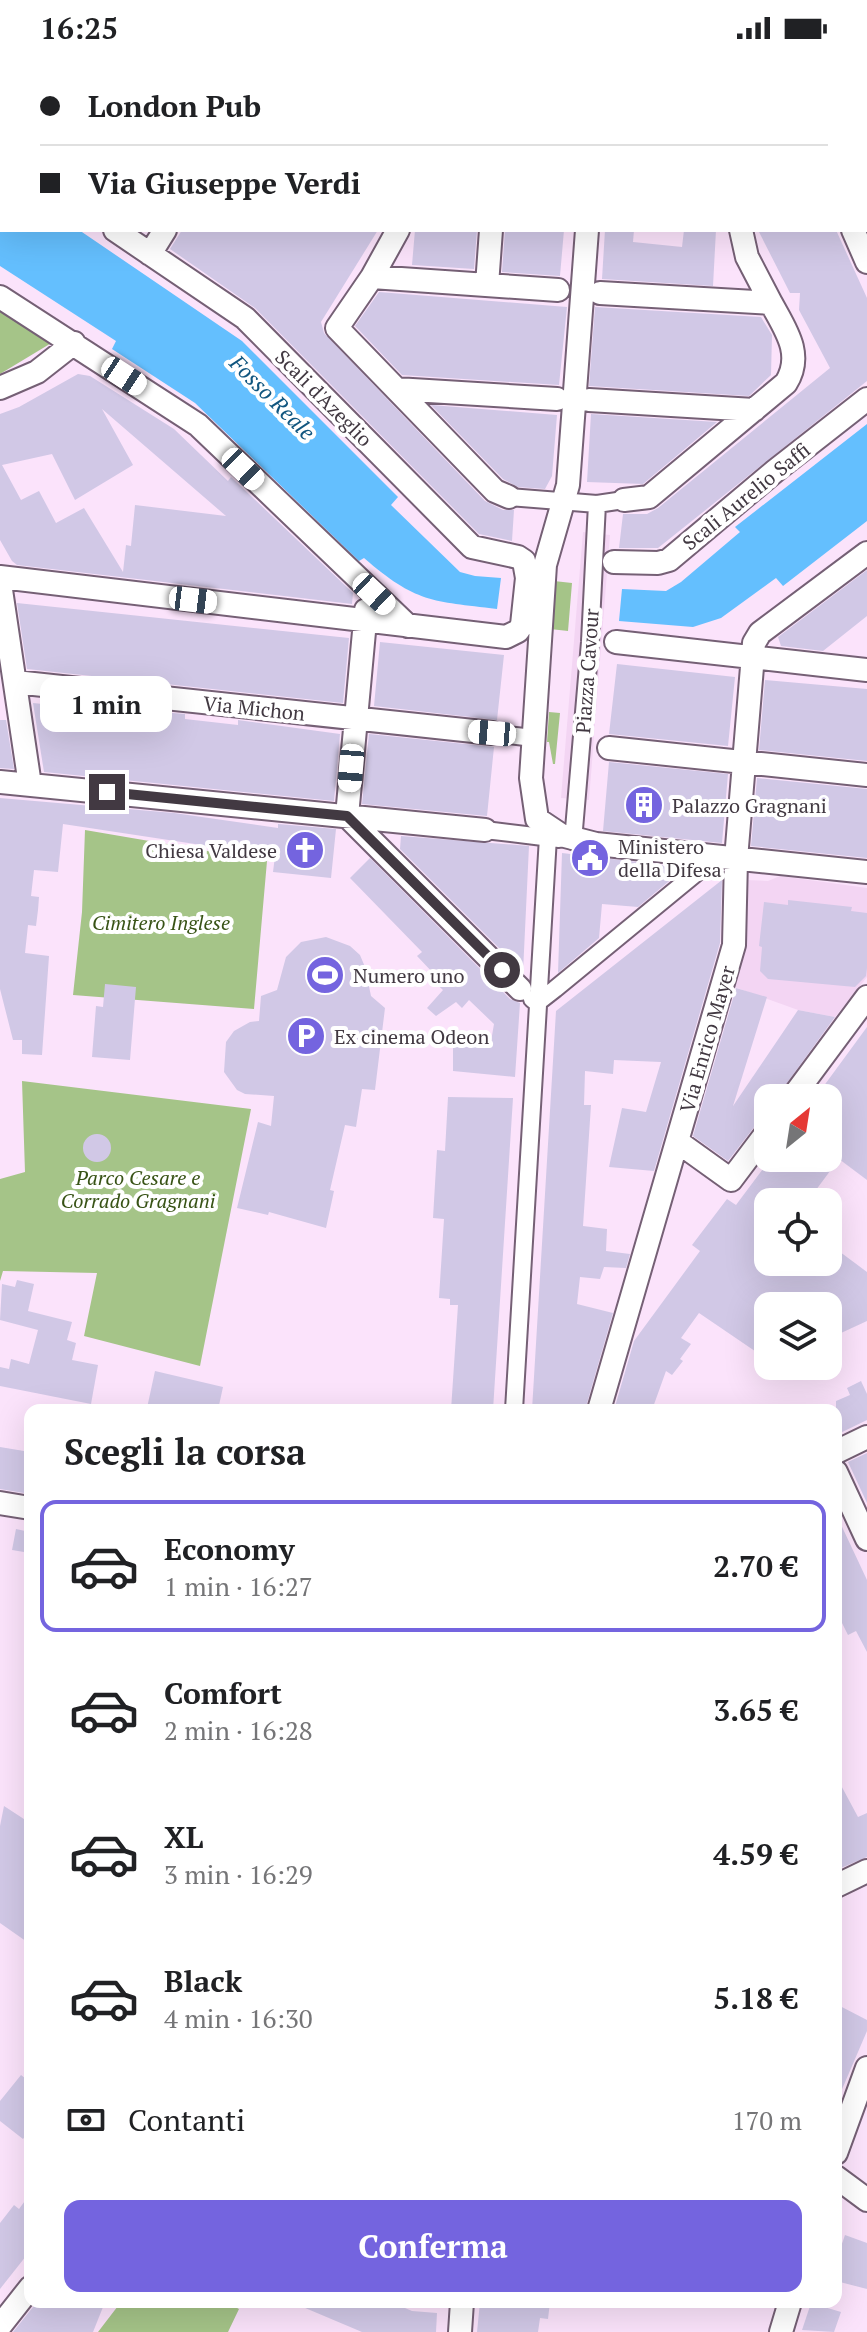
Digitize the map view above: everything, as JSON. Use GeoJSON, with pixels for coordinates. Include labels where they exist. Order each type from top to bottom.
{"type":"FeatureCollection","features":[{"type":"Feature","properties":{"kind":"street","name":"Scali d'Azeglio"},"geometry":{"type":"LineString","coordinates":[[118,232],[245,318],[472,547],[518,557],[532,575]]}},
{"type":"Feature","properties":{"kind":"street"},"geometry":{"type":"LineString","coordinates":[[150,254],[164,232]]}},
{"type":"Feature","properties":{"kind":"street"},"geometry":{"type":"LineString","coordinates":[[397,232],[372,277],[337,328],[495,491],[509,497],[597,504],[649,497],[786,383],[793,372],[795,352],[747,257],[741,232]]}},
{"type":"Feature","properties":{"kind":"street"},"geometry":{"type":"LineString","coordinates":[[487,285],[491,232]]}},
{"type":"Feature","properties":{"kind":"street"},"geometry":{"type":"LineString","coordinates":[[573,840],[551,830],[537,819],[531,778],[533,738],[527,622],[532,575],[546,556],[568,485],[587,232]]}},
{"type":"Feature","properties":{"kind":"street"},"geometry":{"type":"LineString","coordinates":[[854,232],[867,262]]}},
{"type":"Feature","properties":{"kind":"street"},"geometry":{"type":"LineString","coordinates":[[372,277],[558,290]]}},
{"type":"Feature","properties":{"kind":"street"},"geometry":{"type":"LineString","coordinates":[[600,293],[771,303]]}},
{"type":"Feature","properties":{"kind":"street"},"geometry":{"type":"LineString","coordinates":[[0,297],[198,425],[408,626]]}},
{"type":"Feature","properties":{"kind":"street"},"geometry":{"type":"LineString","coordinates":[[0,388],[37,372],[74,343]]}},
{"type":"Feature","properties":{"kind":"street"},"geometry":{"type":"LineString","coordinates":[[396,389],[557,399]]}},
{"type":"Feature","properties":{"kind":"street","name":"Scali Aurelio Saffi"},"geometry":{"type":"LineString","coordinates":[[604,561],[658,563],[669,560],[867,399]]}},
{"type":"Feature","properties":{"kind":"street"},"geometry":{"type":"LineString","coordinates":[[589,400],[754,410]]}},
{"type":"Feature","properties":{"kind":"street","name":"Piazza Cavour"},"geometry":{"type":"LineString","coordinates":[[573,840],[593,584],[604,561],[597,504]]}},
{"type":"Feature","properties":{"kind":"street"},"geometry":{"type":"LineString","coordinates":[[752,656],[760,633],[867,553]]}},
{"type":"Feature","properties":{"kind":"street"},"geometry":{"type":"LineString","coordinates":[[0,577],[506,637],[527,622]]}},
{"type":"Feature","properties":{"kind":"street"},"geometry":{"type":"LineString","coordinates":[[357,579],[365,591],[364,621],[347,816],[528,996]]}},
{"type":"Feature","properties":{"kind":"street"},"geometry":{"type":"LineString","coordinates":[[0,583],[30,785]]}},
{"type":"Feature","properties":{"kind":"street"},"geometry":{"type":"LineString","coordinates":[[590,642],[616,642],[867,670]]}},
{"type":"Feature","properties":{"kind":"street","name":"Via Enrico Mayer"},"geometry":{"type":"LineString","coordinates":[[601,1404],[734,945],[727,857],[743,763],[752,656]]}},
{"type":"Feature","properties":{"kind":"street","name":"Via Michon"},"geometry":{"type":"LineString","coordinates":[[15,682],[492,733]]}},
{"type":"Feature","properties":{"kind":"street"},"geometry":{"type":"LineString","coordinates":[[492,733],[533,738]]}},
{"type":"Feature","properties":{"kind":"street"},"geometry":{"type":"LineString","coordinates":[[582,745],[867,775]]}},
{"type":"Feature","properties":{"kind":"street"},"geometry":{"type":"LineString","coordinates":[[0,782],[867,872]]}},
{"type":"Feature","properties":{"kind":"street"},"geometry":{"type":"LineString","coordinates":[[514,1404],[528,996],[548,837]]}},
{"type":"Feature","properties":{"kind":"street"},"geometry":{"type":"LineString","coordinates":[[528,996],[555,989],[727,857]]}},
{"type":"Feature","properties":{"kind":"street"},"geometry":{"type":"LineString","coordinates":[[802,1084],[867,997]]}},
{"type":"Feature","properties":{"kind":"street"},"geometry":{"type":"LineString","coordinates":[[678,1142],[731,1180],[754,1150]]}},
{"type":"Feature","properties":{"kind":"street"},"geometry":{"type":"LineString","coordinates":[[842,1449],[867,1437]]}},
{"type":"Feature","properties":{"kind":"street"},"geometry":{"type":"LineString","coordinates":[[842,1485],[867,1539]]}},
{"type":"Feature","properties":{"kind":"street"},"geometry":{"type":"LineString","coordinates":[[0,1503],[24,1507]]}},
{"type":"Feature","properties":{"kind":"street"},"geometry":{"type":"LineString","coordinates":[[842,1883],[867,1871]]}},
{"type":"Feature","properties":{"kind":"street"},"geometry":{"type":"LineString","coordinates":[[842,2138],[864,2083]]}},
{"type":"Feature","properties":{"kind":"street"},"geometry":{"type":"LineString","coordinates":[[842,2181],[867,2200]]}},
{"type":"Feature","properties":{"kind":"street"},"geometry":{"type":"LineString","coordinates":[[0,2326],[24,2296]]}},
{"type":"Feature","properties":{"kind":"street"},"geometry":{"type":"LineString","coordinates":[[460,2332],[462,2308]]}},
{"type":"Feature","properties":{"kind":"street"},"geometry":{"type":"LineString","coordinates":[[781,2332],[788,2308]]}},
{"type":"Feature","properties":{"kind":"shaded area"},"geometry":{"type":"Polygon","coordinates":[[[583,532],[610,535],[589,800],[561,798],[583,532]]]}},
{"type":"Feature","properties":{"kind":"shaded area"},"geometry":{"type":"Polygon","coordinates":[[[780,876],[867,888],[867,977],[835,1017],[798,1010],[732,986],[746,880],[768,881],[780,876]]]}},
{"type":"Feature","properties":{"kind":"green space"},"geometry":{"type":"Polygon","coordinates":[[[0,309],[53,342],[0,374],[0,309]]]}},
{"type":"Feature","properties":{"kind":"green space"},"geometry":{"type":"Polygon","coordinates":[[[554,581],[572,583],[568,631],[550,629],[554,581]]]}},
{"type":"Feature","properties":{"kind":"green space"},"geometry":{"type":"Polygon","coordinates":[[[549,712],[560,713],[555,764],[547,742],[549,712]]]}},
{"type":"Feature","properties":{"kind":"green space","name":"Cimitero Inglese"},"geometry":{"type":"Polygon","coordinates":[[[85,830],[267,861],[254,1009],[73,995],[82,912],[85,830]]]}},
{"type":"Feature","properties":{"kind":"green space","name":"Parco Cesare e Corrado Gragnani"},"geometry":{"type":"Polygon","coordinates":[[[22,1081],[251,1109],[200,1366],[84,1336],[97,1273],[3,1271],[0,1281],[0,1179],[25,1172],[22,1081]]]}},
{"type":"Feature","properties":{"kind":"green space"},"geometry":{"type":"Polygon","coordinates":[[[116,2308],[239,2309],[228,2332],[98,2332],[116,2308]]]}},
{"type":"Feature","properties":{"kind":"water","name":"Fosso Reale"},"geometry":{"type":"Polygon","coordinates":[[[0,232],[82,232],[242,341],[398,497],[391,505],[460,572],[501,578],[497,609],[426,597],[398,584],[364,558],[359,561],[195,403],[112,349],[116,341],[0,266],[0,232]]]}},
{"type":"Feature","properties":{"kind":"water"},"geometry":{"type":"Polygon","coordinates":[[[867,424],[867,521],[783,586],[776,578],[721,618],[693,627],[619,621],[622,589],[666,591],[681,582],[740,532],[735,527],[867,424]]]}},
{"type":"Feature","properties":{"kind":"building"},"geometry":{"type":"Polygon","coordinates":[[[181,232],[377,232],[321,322],[324,333],[485,501],[503,510],[514,510],[512,541],[479,534],[255,308],[170,249],[181,232]]]}},
{"type":"Feature","properties":{"kind":"building"},"geometry":{"type":"Polygon","coordinates":[[[415,232],[477,232],[474,269],[412,265],[415,232]]]}},
{"type":"Feature","properties":{"kind":"building"},"geometry":{"type":"Polygon","coordinates":[[[505,232],[564,232],[560,276],[502,272],[505,232]]]}},
{"type":"Feature","properties":{"kind":"building"},"geometry":{"type":"Polygon","coordinates":[[[605,232],[634,232],[633,242],[682,247],[684,232],[716,232],[713,286],[602,279],[605,232]]]}},
{"type":"Feature","properties":{"kind":"building"},"geometry":{"type":"Polygon","coordinates":[[[759,232],[837,232],[867,298],[867,381],[658,548],[619,548],[623,514],[647,514],[658,508],[830,368],[799,310],[800,293],[790,293],[759,232]]]}},
{"type":"Feature","properties":{"kind":"building"},"geometry":{"type":"Polygon","coordinates":[[[379,292],[567,307],[559,385],[402,375],[355,326],[379,292]]]}},
{"type":"Feature","properties":{"kind":"building"},"geometry":{"type":"Polygon","coordinates":[[[595,307],[761,317],[772,335],[771,375],[749,396],[589,386],[595,307]]]}},
{"type":"Feature","properties":{"kind":"building"},"geometry":{"type":"Polygon","coordinates":[[[78,374],[90,376],[174,429],[228,481],[231,477],[353,593],[352,604],[17,565],[0,540],[0,414],[19,407],[78,374]],[[102,409],[133,465],[75,500],[52,454],[2,465],[21,500],[39,491],[56,523],[84,508],[123,572],[126,545],[131,546],[135,505],[226,516],[102,409]]]}},
{"type":"Feature","properties":{"kind":"building"},"geometry":{"type":"Polygon","coordinates":[[[431,405],[557,415],[552,476],[545,489],[518,487],[503,479],[431,405]]]}},
{"type":"Feature","properties":{"kind":"building"},"geometry":{"type":"Polygon","coordinates":[[[591,414],[717,422],[643,484],[587,482],[591,414]]]}},
{"type":"Feature","properties":{"kind":"building"},"geometry":{"type":"Polygon","coordinates":[[[867,570],[867,616],[823,651],[781,646],[778,637],[867,570]]]}},
{"type":"Feature","properties":{"kind":"building"},"geometry":{"type":"Polygon","coordinates":[[[17,603],[349,638],[343,703],[27,669],[17,603]]]}},
{"type":"Feature","properties":{"kind":"building"},"geometry":{"type":"Polygon","coordinates":[[[380,642],[504,655],[497,720],[374,706],[380,642]]]}},
{"type":"Feature","properties":{"kind":"building"},"geometry":{"type":"Polygon","coordinates":[[[617,664],[735,677],[728,746],[609,734],[617,664]]]}},
{"type":"Feature","properties":{"kind":"building"},"geometry":{"type":"Polygon","coordinates":[[[765,680],[867,689],[867,761],[759,750],[765,680]]]}},
{"type":"Feature","properties":{"kind":"building"},"geometry":{"type":"Polygon","coordinates":[[[33,703],[160,716],[160,712],[185,714],[185,719],[238,725],[238,720],[340,734],[334,801],[44,772],[33,703]]]}},
{"type":"Feature","properties":{"kind":"building"},"geometry":{"type":"Polygon","coordinates":[[[0,720],[6,720],[14,769],[0,768],[0,720]]]}},
{"type":"Feature","properties":{"kind":"building"},"geometry":{"type":"Polygon","coordinates":[[[369,734],[494,747],[487,816],[362,804],[369,734]]]}},
{"type":"Feature","properties":{"kind":"building","name":"Palazzo Gragnani"},"geometry":{"type":"Polygon","coordinates":[[[609,762],[728,774],[722,843],[603,831],[609,762]]]}},
{"type":"Feature","properties":{"kind":"building"},"geometry":{"type":"Polygon","coordinates":[[[757,778],[867,789],[867,858],[751,846],[757,778]]]}},
{"type":"Feature","properties":{"kind":"building"},"geometry":{"type":"Polygon","coordinates":[[[0,798],[174,813],[278,828],[278,824],[336,829],[331,878],[273,872],[275,856],[63,824],[58,872],[34,870],[31,896],[39,897],[38,910],[36,926],[28,925],[25,953],[49,956],[42,1055],[22,1054],[22,1040],[13,1040],[0,989],[0,798]]]}},
{"type":"Feature","properties":{"kind":"building"},"geometry":{"type":"Polygon","coordinates":[[[401,836],[529,846],[523,972],[400,849],[401,836]]]}},
{"type":"Feature","properties":{"kind":"building"},"geometry":{"type":"Polygon","coordinates":[[[562,853],[679,867],[680,872],[638,907],[602,904],[599,938],[558,973],[562,853]]]}},
{"type":"Feature","properties":{"kind":"building"},"geometry":{"type":"Polygon","coordinates":[[[370,858],[510,999],[520,1003],[515,1077],[453,1071],[453,1045],[490,1047],[494,1024],[469,1000],[462,1008],[456,1002],[436,1016],[427,1008],[443,990],[430,978],[434,974],[417,956],[422,952],[350,878],[370,858]]]}},
{"type":"Feature","properties":{"kind":"building"},"geometry":{"type":"Polygon","coordinates":[[[722,880],[720,943],[654,1171],[609,1167],[622,1108],[646,1112],[661,1062],[614,1060],[613,1074],[585,1071],[584,1105],[591,1105],[583,1226],[607,1229],[606,1251],[630,1254],[626,1268],[604,1267],[600,1279],[580,1277],[577,1304],[613,1313],[587,1404],[532,1404],[556,1011],[722,880]]]}},
{"type":"Feature","properties":{"kind":"building"},"geometry":{"type":"Polygon","coordinates":[[[788,900],[852,907],[851,911],[867,913],[866,976],[855,987],[768,979],[760,971],[762,947],[759,946],[764,902],[788,905],[788,900]]]}},
{"type":"Feature","properties":{"kind":"building","name":"Ex cinema Odeon"},"geometry":{"type":"Polygon","coordinates":[[[326,937],[350,946],[360,955],[371,996],[385,1008],[375,1090],[362,1089],[356,1127],[345,1125],[330,1190],[334,1191],[326,1228],[269,1212],[268,1215],[237,1208],[258,1122],[271,1126],[274,1096],[245,1094],[237,1090],[224,1072],[226,1042],[234,1031],[250,1022],[259,1021],[261,996],[277,990],[286,957],[301,942],[326,937]]]}},
{"type":"Feature","properties":{"kind":"building"},"geometry":{"type":"Polygon","coordinates":[[[105,984],[136,987],[130,1060],[92,1057],[96,1006],[103,1007],[105,984]]]}},
{"type":"Feature","properties":{"kind":"building"},"geometry":{"type":"Polygon","coordinates":[[[736,988],[767,997],[733,1106],[798,1010],[835,1017],[786,1084],[754,1084],[754,1127],[728,1161],[693,1136],[736,988]]]}},
{"type":"Feature","properties":{"kind":"building"},"geometry":{"type":"Polygon","coordinates":[[[867,1027],[867,1180],[842,1161],[842,1084],[825,1084],[867,1027]]]}},
{"type":"Feature","properties":{"kind":"building"},"geometry":{"type":"Polygon","coordinates":[[[448,1097],[513,1098],[493,1404],[451,1404],[458,1305],[450,1305],[450,1299],[439,1298],[444,1219],[433,1218],[437,1150],[445,1151],[448,1097]]]}},
{"type":"Feature","properties":{"kind":"building"},"geometry":{"type":"Polygon","coordinates":[[[97,1134],[107,1138],[111,1148],[107,1158],[97,1162],[87,1158],[83,1148],[87,1138],[97,1134]]]}},
{"type":"Feature","properties":{"kind":"building"},"geometry":{"type":"Polygon","coordinates":[[[761,1172],[829,1172],[817,1188],[754,1188],[754,1276],[842,1276],[842,1253],[867,1272],[867,1321],[842,1333],[842,1292],[754,1292],[754,1350],[699,1313],[681,1338],[691,1344],[680,1359],[683,1361],[672,1375],[666,1371],[654,1404],[616,1404],[634,1341],[700,1251],[692,1245],[727,1199],[736,1205],[761,1172]]]}},
{"type":"Feature","properties":{"kind":"building"},"geometry":{"type":"Polygon","coordinates":[[[17,1280],[34,1284],[28,1311],[72,1322],[67,1340],[76,1343],[72,1360],[98,1365],[91,1404],[0,1386],[0,1367],[9,1369],[11,1359],[29,1364],[38,1330],[0,1320],[2,1284],[15,1287],[17,1280]]]}},
{"type":"Feature","properties":{"kind":"building"},"geometry":{"type":"Polygon","coordinates":[[[155,1371],[223,1387],[219,1404],[148,1404],[155,1371]]]}},
{"type":"Feature","properties":{"kind":"building"},"geometry":{"type":"Polygon","coordinates":[[[861,1381],[867,1394],[867,1420],[842,1432],[842,1404],[836,1404],[836,1401],[850,1395],[847,1388],[861,1381]]]}},
{"type":"Feature","properties":{"kind":"building"},"geometry":{"type":"Polygon","coordinates":[[[0,1447],[24,1451],[24,1493],[0,1489],[0,1447]]]}},
{"type":"Feature","properties":{"kind":"building"},"geometry":{"type":"Polygon","coordinates":[[[867,1453],[867,1503],[848,1462],[867,1453]]]}},
{"type":"Feature","properties":{"kind":"building"},"geometry":{"type":"Polygon","coordinates":[[[842,1527],[867,1580],[867,1652],[856,1631],[848,1635],[842,1623],[842,1527]]]}},
{"type":"Feature","properties":{"kind":"building"},"geometry":{"type":"Polygon","coordinates":[[[16,1529],[24,1531],[24,1552],[12,1550],[16,1529]]]}},
{"type":"Feature","properties":{"kind":"building"},"geometry":{"type":"Polygon","coordinates":[[[842,1787],[858,1817],[867,1813],[867,1857],[842,1867],[842,1787]]]}},
{"type":"Feature","properties":{"kind":"building"},"geometry":{"type":"Polygon","coordinates":[[[4,1806],[24,1819],[24,1940],[0,1923],[0,1826],[4,1806]]]}},
{"type":"Feature","properties":{"kind":"building"},"geometry":{"type":"Polygon","coordinates":[[[842,2007],[867,2020],[867,2031],[842,2089],[842,2007]]]}},
{"type":"Feature","properties":{"kind":"building"},"geometry":{"type":"Polygon","coordinates":[[[21,2075],[24,2077],[23,2139],[0,2121],[0,2101],[21,2075]]]}},
{"type":"Feature","properties":{"kind":"building"},"geometry":{"type":"Polygon","coordinates":[[[24,2202],[24,2259],[0,2289],[0,2223],[14,2205],[19,2209],[24,2202]]]}},
{"type":"Feature","properties":{"kind":"building"},"geometry":{"type":"Polygon","coordinates":[[[845,2235],[867,2243],[867,2289],[842,2283],[842,2244],[845,2235]]]}},
{"type":"Feature","properties":{"kind":"building"},"geometry":{"type":"Polygon","coordinates":[[[32,2308],[103,2308],[93,2332],[13,2332],[32,2308]]]}},
{"type":"Feature","properties":{"kind":"building"},"geometry":{"type":"Polygon","coordinates":[[[305,2308],[405,2308],[437,2313],[436,2332],[362,2332],[305,2308]]]}},
{"type":"Feature","properties":{"kind":"building"},"geometry":{"type":"Polygon","coordinates":[[[479,2308],[549,2308],[548,2319],[540,2318],[538,2332],[477,2332],[479,2308]]]}},
{"type":"Feature","properties":{"kind":"building"},"geometry":{"type":"Polygon","coordinates":[[[809,2308],[841,2312],[834,2332],[802,2330],[809,2308]]]}},
{"type":"Feature","properties":{"kind":"place","name":"Palazzo Gragnani"},"geometry":{"type":"Point","coordinates":[644,805]}},
{"type":"Feature","properties":{"kind":"place","name":"Chiesa Valdese"},"geometry":{"type":"Point","coordinates":[305,850]}},
{"type":"Feature","properties":{"kind":"place","name":"Ministero della Difesa"},"geometry":{"type":"Point","coordinates":[590,858]}},
{"type":"Feature","properties":{"kind":"place","name":"Numero uno"},"geometry":{"type":"Point","coordinates":[325,975]}},
{"type":"Feature","properties":{"kind":"place","name":"Ex cinema Odeon"},"geometry":{"type":"Point","coordinates":[306,1036]}},
{"type":"Feature","properties":{"kind":"route"},"geometry":{"type":"LineString","coordinates":[[107,792],[347,816],[502,970]]}}]}
